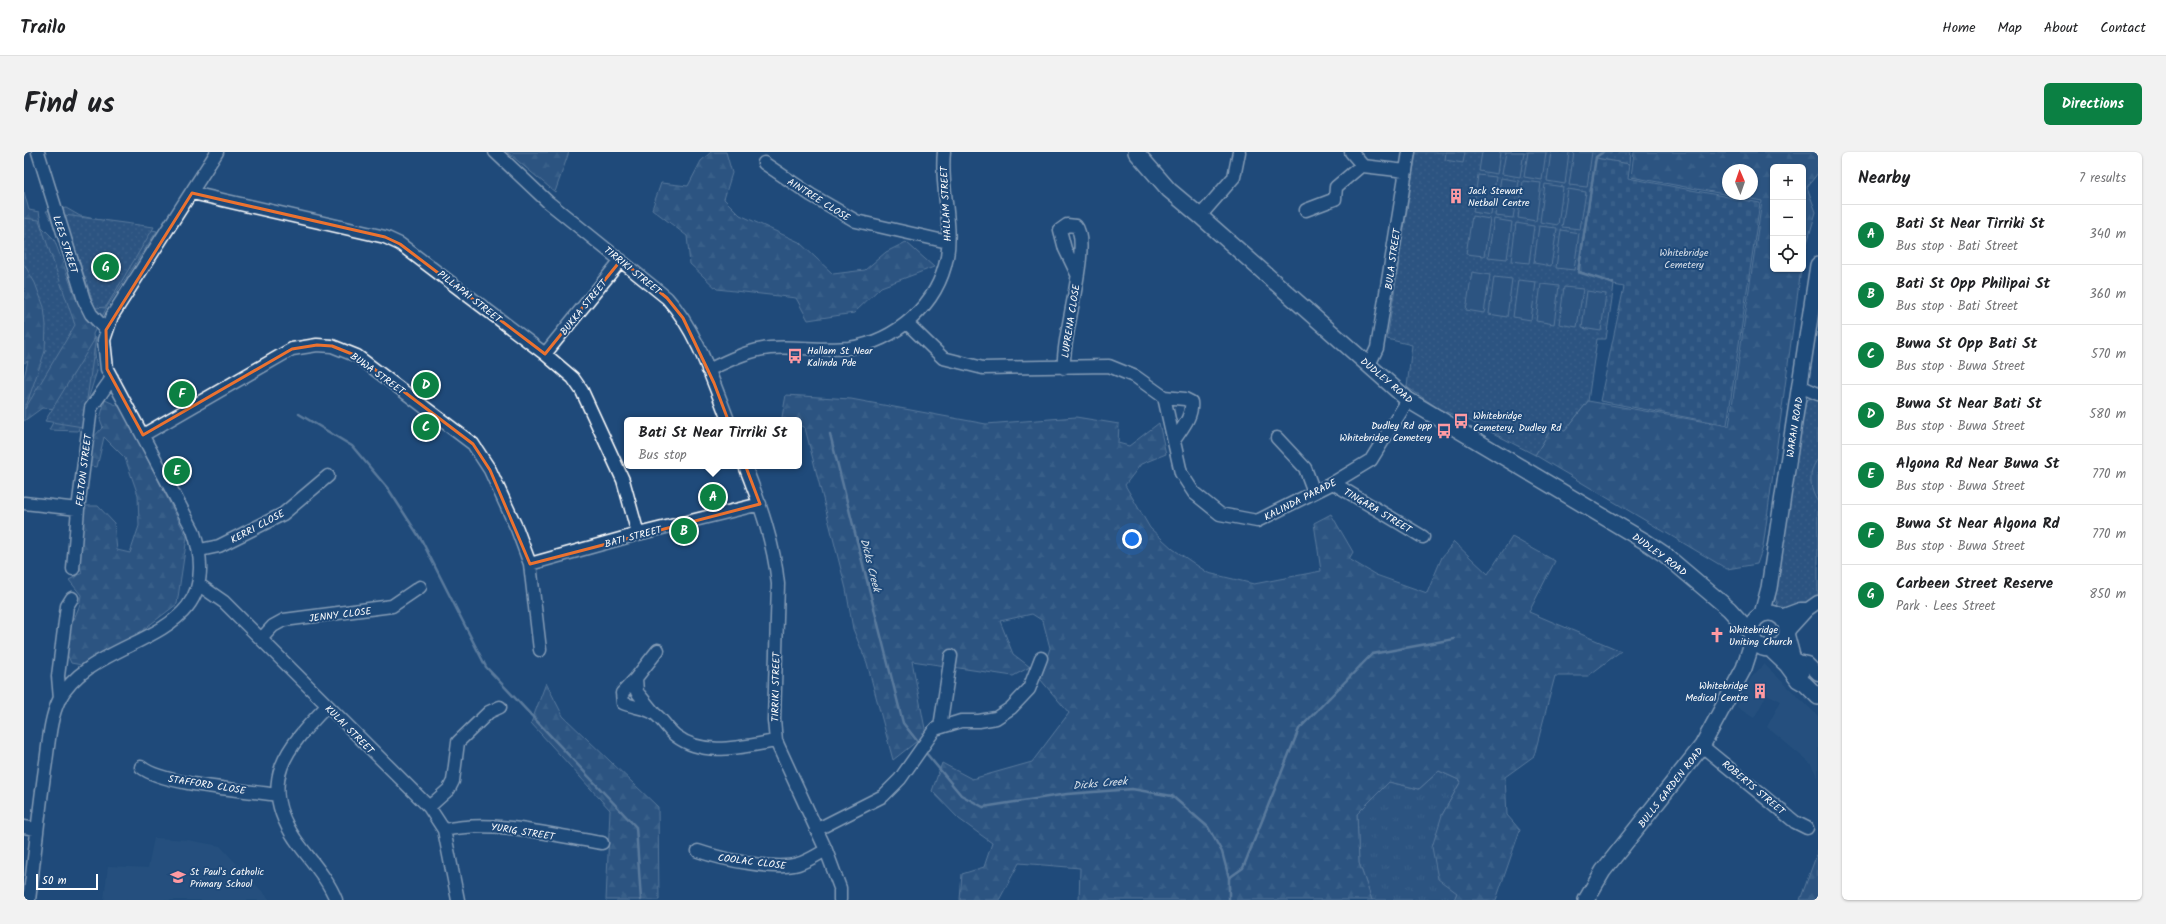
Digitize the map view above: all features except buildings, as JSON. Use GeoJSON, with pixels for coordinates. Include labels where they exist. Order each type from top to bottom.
{"type":"FeatureCollection","features":[{"type":"Feature","properties":{"kind":"main road","name":"DUDLEY ROAD"},"geometry":{"type":"LineString","coordinates":[[1136,152],[1169,190],[1408,400],[1634,534],[1664,554],[1730,609],[1752,637]]}},
{"type":"Feature","properties":{"kind":"main road","name":"WARAN ROAD"},"geometry":{"type":"LineString","coordinates":[[1770,615],[1769,588],[1818,265]]}},
{"type":"Feature","properties":{"kind":"main road","name":"DUDLEY ROAD"},"geometry":{"type":"LineString","coordinates":[[1730,609],[1770,615]]}},
{"type":"Feature","properties":{"kind":"main road"},"geometry":{"type":"LineString","coordinates":[[1805,684],[1794,660],[1787,634],[1786,623],[1770,615],[1752,625],[1752,637],[1758,646],[1768,649],[1782,660],[1798,680],[1805,684],[1818,697]]}},
{"type":"Feature","properties":{"kind":"main road"},"geometry":{"type":"LineString","coordinates":[[1768,649],[1778,647],[1787,634]]}},
{"type":"Feature","properties":{"kind":"main road","name":"BULLS GARDEN ROAD"},"geometry":{"type":"LineString","coordinates":[[1586,900],[1603,871],[1702,746],[1744,668],[1752,637]]}},
{"type":"Feature","properties":{"kind":"main road","name":"BULLS GARDEN ROAD"},"geometry":{"type":"LineString","coordinates":[[1744,668],[1768,649]]}},
{"type":"Feature","properties":{"kind":"street","name":"LEES STREET"},"geometry":{"type":"LineString","coordinates":[[38,152],[84,300],[91,314],[106,330]]}},
{"type":"Feature","properties":{"kind":"street"},"geometry":{"type":"LineString","coordinates":[[29,900],[35,858],[30,828],[54,711],[60,699],[70,683],[89,667],[162,630],[180,614],[191,600],[198,584],[201,566],[200,550],[193,530],[112,378],[104,360],[104,340],[106,330],[116,310],[217,152]]}},
{"type":"Feature","properties":{"kind":"street","name":"TIRRIKI STREET"},"geometry":{"type":"LineString","coordinates":[[495,152],[548,202],[622,260],[676,308],[683,318],[708,370],[727,417]]}},
{"type":"Feature","properties":{"kind":"street","name":"HALLAM STREET"},"geometry":{"type":"LineString","coordinates":[[708,370],[735,357],[770,348],[849,348],[875,340],[908,324],[931,296],[944,271],[949,222],[943,174],[944,152]]}},
{"type":"Feature","properties":{"kind":"street"},"geometry":{"type":"LineString","coordinates":[[1200,216],[1234,177],[1239,152]]}},
{"type":"Feature","properties":{"kind":"street"},"geometry":{"type":"LineString","coordinates":[[1351,152],[1362,165],[1406,171]]}},
{"type":"Feature","properties":{"kind":"street","name":"BULA STREET"},"geometry":{"type":"LineString","coordinates":[[1369,365],[1377,348],[1409,152]]}},
{"type":"Feature","properties":{"kind":"street","name":"AINTREE CLOSE"},"geometry":{"type":"LineString","coordinates":[[764,163],[811,195],[856,221],[948,242]]}},
{"type":"Feature","properties":{"kind":"street"},"geometry":{"type":"LineString","coordinates":[[1306,210],[1335,199],[1336,187],[1362,165]]}},
{"type":"Feature","properties":{"kind":"street","name":"PILLAPAI STREET"},"geometry":{"type":"LineString","coordinates":[[192,193],[385,237],[400,244],[545,354],[573,378],[582,391],[623,480],[638,534]]}},
{"type":"Feature","properties":{"kind":"street","name":"BUKKA STREET"},"geometry":{"type":"LineString","coordinates":[[545,354],[622,260]]}},
{"type":"Feature","properties":{"kind":"street","name":"LUPRENA CLOSE"},"geometry":{"type":"LineString","coordinates":[[1064,368],[1063,357],[1066,336],[1078,274]]}},
{"type":"Feature","properties":{"kind":"street"},"geometry":{"type":"LineString","coordinates":[[908,324],[943,358],[983,368],[1064,368],[1109,366],[1136,377],[1164,397],[1185,399],[1191,402],[1192,409],[1189,417],[1175,439]]}},
{"type":"Feature","properties":{"kind":"street","name":"BUWA STREET"},"geometry":{"type":"LineString","coordinates":[[142,435],[292,349],[317,345],[332,346],[357,356],[473,444],[490,470],[517,529],[530,564],[540,650]]}},
{"type":"Feature","properties":{"kind":"street","name":"FELTON STREET"},"geometry":{"type":"LineString","coordinates":[[73,569],[78,510],[91,408],[112,378]]}},
{"type":"Feature","properties":{"kind":"street"},"geometry":{"type":"LineString","coordinates":[[1800,386],[1818,394]]}},
{"type":"Feature","properties":{"kind":"street","name":"KALINDA PARADE"},"geometry":{"type":"LineString","coordinates":[[1164,397],[1182,473],[1194,493],[1220,514],[1256,521],[1334,483],[1372,460],[1408,400]]}},
{"type":"Feature","properties":{"kind":"street"},"geometry":{"type":"LineString","coordinates":[[1278,438],[1305,468],[1314,492]]}},
{"type":"Feature","properties":{"kind":"street","name":"TIRRIKI STREET"},"geometry":{"type":"LineString","coordinates":[[746,469],[760,504],[776,563],[778,584],[774,720],[776,741],[826,850],[840,888],[840,900]]}},
{"type":"Feature","properties":{"kind":"street","name":"KERRI CLOSE"},"geometry":{"type":"LineString","coordinates":[[200,550],[219,546],[284,514],[328,476]]}},
{"type":"Feature","properties":{"kind":"street","name":"TINGARA STREET"},"geometry":{"type":"LineString","coordinates":[[1334,483],[1422,537]]}},
{"type":"Feature","properties":{"kind":"street"},"geometry":{"type":"LineString","coordinates":[[24,503],[78,510]]}},
{"type":"Feature","properties":{"kind":"street","name":"BATI STREET"},"geometry":{"type":"LineString","coordinates":[[530,564],[638,534],[760,504]]}},
{"type":"Feature","properties":{"kind":"street","name":"KULAI STREET"},"geometry":{"type":"LineString","coordinates":[[198,584],[224,602],[429,807],[444,830],[458,900]]}},
{"type":"Feature","properties":{"kind":"street","name":"JENNY CLOSE"},"geometry":{"type":"LineString","coordinates":[[261,639],[273,626],[284,620],[392,606],[420,587]]}},
{"type":"Feature","properties":{"kind":"street"},"geometry":{"type":"LineString","coordinates":[[60,699],[58,676],[67,606],[72,598]]}},
{"type":"Feature","properties":{"kind":"street"},"geometry":{"type":"LineString","coordinates":[[1770,615],[1813,606]]}},
{"type":"Feature","properties":{"kind":"street"},"geometry":{"type":"LineString","coordinates":[[1787,634],[1813,606]]}},
{"type":"Feature","properties":{"kind":"street"},"geometry":{"type":"LineString","coordinates":[[654,712],[623,703],[622,693],[658,650]]}},
{"type":"Feature","properties":{"kind":"street"},"geometry":{"type":"LineString","coordinates":[[940,726],[951,656]]}},
{"type":"Feature","properties":{"kind":"street"},"geometry":{"type":"LineString","coordinates":[[816,830],[883,796],[900,778],[935,729],[961,720],[979,721],[996,718],[1011,708],[1029,689],[1041,658]]}},
{"type":"Feature","properties":{"kind":"street"},"geometry":{"type":"LineString","coordinates":[[1794,660],[1807,663],[1818,674]]}},
{"type":"Feature","properties":{"kind":"street"},"geometry":{"type":"LineString","coordinates":[[636,678],[637,692],[676,736],[704,747],[731,748],[776,741]]}},
{"type":"Feature","properties":{"kind":"street"},"geometry":{"type":"LineString","coordinates":[[327,706],[299,735],[286,754],[279,775],[277,795],[282,815],[288,827],[332,890],[336,900]]}},
{"type":"Feature","properties":{"kind":"street"},"geometry":{"type":"LineString","coordinates":[[429,807],[449,789],[452,781],[458,742],[489,712],[500,707]]}},
{"type":"Feature","properties":{"kind":"street","name":"ROBERTS STREET"},"geometry":{"type":"LineString","coordinates":[[1702,746],[1711,751],[1796,822],[1807,828]]}},
{"type":"Feature","properties":{"kind":"street","name":"STAFFORD CLOSE"},"geometry":{"type":"LineString","coordinates":[[141,766],[148,772],[178,781],[277,795]]}},
{"type":"Feature","properties":{"kind":"street","name":"YURIG STREET"},"geometry":{"type":"LineString","coordinates":[[444,830],[463,826],[490,826],[602,843]]}},
{"type":"Feature","properties":{"kind":"street","name":"COOLAC CLOSE"},"geometry":{"type":"LineString","coordinates":[[698,851],[717,857],[786,866],[799,864],[826,850]]}},
{"type":"Feature","properties":{"kind":"highlighted area"},"geometry":{"type":"Polygon","coordinates":[[[192,193],[385,237],[400,244],[545,354],[621,260],[667,298],[683,318],[714,383],[760,504],[530,564],[490,470],[473,444],[357,356],[332,346],[317,345],[292,349],[143,435],[107,369],[106,330],[192,193]]]}},
{"type":"Feature","properties":{"kind":"shaded area"},"geometry":{"type":"Polygon","coordinates":[[[1764,664],[1818,716],[1818,778],[1811,764],[1767,727],[1781,701],[1767,694],[1754,718],[1737,707],[1751,678],[1764,664]]]}},
{"type":"Feature","properties":{"kind":"shaded area","name":"St Paul's Catholic Primary School"},"geometry":{"type":"Polygon","coordinates":[[[154,838],[187,840],[220,846],[270,900],[104,900],[108,866],[148,868],[154,838]]]}},
{"type":"Feature","properties":{"kind":"green space"},"geometry":{"type":"Polygon","coordinates":[[[507,152],[569,152],[555,192],[507,152]]]}},
{"type":"Feature","properties":{"kind":"green space"},"geometry":{"type":"Polygon","coordinates":[[[711,152],[726,152],[732,173],[724,199],[740,215],[799,242],[833,274],[865,270],[886,252],[906,242],[934,267],[881,287],[854,313],[808,320],[796,298],[717,289],[690,264],[687,236],[652,209],[661,183],[688,186],[701,161],[711,152]]]}},
{"type":"Feature","properties":{"kind":"green space"},"geometry":{"type":"Polygon","coordinates":[[[1416,152],[1631,152],[1630,164],[1596,158],[1579,271],[1614,285],[1606,339],[1597,339],[1588,401],[1565,431],[1553,426],[1535,455],[1466,419],[1441,410],[1407,387],[1412,345],[1387,339],[1416,152]]]}},
{"type":"Feature","properties":{"kind":"green space"},"geometry":{"type":"Polygon","coordinates":[[[1446,152],[1465,152],[1463,163],[1445,160],[1446,152]]]}},
{"type":"Feature","properties":{"kind":"green space"},"geometry":{"type":"Polygon","coordinates":[[[1482,152],[1500,152],[1497,174],[1479,171],[1482,152]]]}},
{"type":"Feature","properties":{"kind":"green space"},"geometry":{"type":"Polygon","coordinates":[[[1506,152],[1524,152],[1520,177],[1502,174],[1506,152]]]}},
{"type":"Feature","properties":{"kind":"green space"},"geometry":{"type":"Polygon","coordinates":[[[1528,152],[1546,152],[1542,180],[1524,177],[1528,152]]]}},
{"type":"Feature","properties":{"kind":"green space"},"geometry":{"type":"Polygon","coordinates":[[[1551,152],[1569,152],[1565,184],[1547,181],[1551,152]]]}},
{"type":"Feature","properties":{"kind":"green space"},"geometry":{"type":"Polygon","coordinates":[[[1574,152],[1592,152],[1587,187],[1569,185],[1574,152]]]}},
{"type":"Feature","properties":{"kind":"green space"},"geometry":{"type":"Polygon","coordinates":[[[1634,152],[1818,152],[1818,173],[1807,187],[1816,212],[1806,247],[1806,164],[1770,164],[1770,272],[1801,272],[1763,547],[1757,564],[1727,569],[1535,455],[1553,426],[1565,431],[1588,401],[1729,426],[1762,201],[1757,200],[1758,200],[1758,164],[1722,164],[1722,194],[1631,177],[1634,152]]]}},
{"type":"Feature","properties":{"kind":"green space","name":"Whitebridge Cemetery"},"geometry":{"type":"Polygon","coordinates":[[[1596,158],[1630,164],[1628,178],[1722,196],[1722,200],[1744,200],[1760,203],[1727,425],[1600,401],[1624,287],[1614,285],[1579,271],[1596,158]]]}},
{"type":"Feature","properties":{"kind":"green space"},"geometry":{"type":"Polygon","coordinates":[[[1478,175],[1496,177],[1491,215],[1473,212],[1478,175]]]}},
{"type":"Feature","properties":{"kind":"green space"},"geometry":{"type":"Polygon","coordinates":[[[1501,178],[1519,181],[1513,218],[1495,216],[1501,178]]]}},
{"type":"Feature","properties":{"kind":"green space"},"geometry":{"type":"Polygon","coordinates":[[[1523,181],[1541,183],[1536,221],[1518,218],[1523,181]]]}},
{"type":"Feature","properties":{"kind":"green space"},"geometry":{"type":"Polygon","coordinates":[[[1545,184],[1563,187],[1558,225],[1540,222],[1545,184]]]}},
{"type":"Feature","properties":{"kind":"green space"},"geometry":{"type":"Polygon","coordinates":[[[1568,189],[1586,192],[1580,229],[1562,227],[1568,189]]]}},
{"type":"Feature","properties":{"kind":"green space"},"geometry":{"type":"Polygon","coordinates":[[[24,192],[29,210],[39,212],[42,227],[54,239],[76,299],[79,297],[51,219],[46,211],[66,208],[80,216],[157,231],[107,307],[93,334],[97,371],[78,431],[49,430],[60,409],[42,408],[24,421],[24,377],[28,361],[24,363],[24,192]]]}},
{"type":"Feature","properties":{"kind":"green space"},"geometry":{"type":"Polygon","coordinates":[[[64,215],[154,227],[106,307],[95,308],[64,215]]]}},
{"type":"Feature","properties":{"kind":"green space"},"geometry":{"type":"Polygon","coordinates":[[[1472,216],[1490,219],[1484,256],[1466,254],[1472,216]]]}},
{"type":"Feature","properties":{"kind":"green space"},"geometry":{"type":"Polygon","coordinates":[[[24,218],[39,220],[75,325],[25,409],[45,351],[46,325],[44,307],[35,283],[24,264],[24,218]]]}},
{"type":"Feature","properties":{"kind":"green space"},"geometry":{"type":"Polygon","coordinates":[[[1494,219],[1512,222],[1507,259],[1488,257],[1494,219]]]}},
{"type":"Feature","properties":{"kind":"green space"},"geometry":{"type":"Polygon","coordinates":[[[1516,223],[1534,226],[1529,263],[1511,261],[1516,223]]]}},
{"type":"Feature","properties":{"kind":"green space"},"geometry":{"type":"Polygon","coordinates":[[[1539,226],[1557,228],[1551,266],[1534,263],[1539,226]]]}},
{"type":"Feature","properties":{"kind":"green space"},"geometry":{"type":"Polygon","coordinates":[[[1561,230],[1579,233],[1574,270],[1556,268],[1561,230]]]}},
{"type":"Feature","properties":{"kind":"green space"},"geometry":{"type":"Polygon","coordinates":[[[1472,272],[1490,275],[1484,313],[1466,310],[1472,272]]]}},
{"type":"Feature","properties":{"kind":"green space"},"geometry":{"type":"Polygon","coordinates":[[[1494,277],[1512,279],[1507,317],[1489,314],[1494,277]]]}},
{"type":"Feature","properties":{"kind":"green space"},"geometry":{"type":"Polygon","coordinates":[[[1518,280],[1536,282],[1531,320],[1513,317],[1518,280]]]}},
{"type":"Feature","properties":{"kind":"green space"},"geometry":{"type":"Polygon","coordinates":[[[1541,284],[1559,286],[1554,324],[1536,321],[1541,284]]]}},
{"type":"Feature","properties":{"kind":"green space"},"geometry":{"type":"Polygon","coordinates":[[[1564,287],[1583,289],[1577,327],[1559,324],[1564,287]]]}},
{"type":"Feature","properties":{"kind":"green space"},"geometry":{"type":"Polygon","coordinates":[[[1587,291],[1606,294],[1601,331],[1582,328],[1587,291]]]}},
{"type":"Feature","properties":{"kind":"green space"},"geometry":{"type":"Polygon","coordinates":[[[96,337],[83,427],[45,421],[96,337]]]}},
{"type":"Feature","properties":{"kind":"green space"},"geometry":{"type":"Polygon","coordinates":[[[786,395],[851,399],[986,424],[1076,417],[1119,424],[1118,443],[1129,446],[1159,423],[1166,454],[1141,464],[1125,485],[1150,528],[1173,549],[1208,573],[1254,584],[1321,571],[1314,523],[1331,514],[1353,552],[1349,559],[1376,575],[1427,593],[1442,557],[1454,542],[1488,574],[1512,537],[1555,561],[1529,612],[1621,651],[1588,676],[1555,676],[1534,756],[1505,777],[1507,815],[1520,830],[1496,900],[1454,900],[1457,893],[1438,879],[1432,847],[1442,815],[1461,781],[1439,771],[1419,789],[1389,782],[1357,814],[1359,863],[1372,900],[1079,900],[1080,868],[1019,863],[999,900],[960,900],[962,874],[984,867],[992,843],[959,819],[932,791],[942,763],[972,779],[1032,762],[1069,713],[1040,679],[1050,648],[1043,621],[1032,614],[1000,621],[1013,654],[1030,667],[1013,676],[912,661],[926,734],[893,760],[867,663],[853,629],[846,589],[805,428],[802,426],[802,417],[782,417],[786,395]]]}},
{"type":"Feature","properties":{"kind":"green space"},"geometry":{"type":"Polygon","coordinates":[[[1811,398],[1818,401],[1818,595],[1805,604],[1781,609],[1778,606],[1773,591],[1803,410],[1806,400],[1811,398]]]}},
{"type":"Feature","properties":{"kind":"green space"},"geometry":{"type":"Polygon","coordinates":[[[105,400],[121,407],[187,537],[177,604],[126,643],[87,666],[71,663],[63,645],[79,607],[81,595],[69,580],[82,573],[78,561],[83,506],[98,506],[114,523],[117,550],[130,553],[139,526],[138,495],[125,458],[104,437],[97,467],[90,466],[88,443],[103,427],[100,419],[105,400]]]}},
{"type":"Feature","properties":{"kind":"green space"},"geometry":{"type":"Polygon","coordinates":[[[1818,459],[1818,502],[1811,486],[1811,474],[1818,459]]]}},
{"type":"Feature","properties":{"kind":"green space"},"geometry":{"type":"Polygon","coordinates":[[[546,683],[563,716],[658,807],[659,900],[606,900],[610,810],[531,723],[546,683]]]}},
{"type":"Feature","properties":{"kind":"green space"},"geometry":{"type":"Polygon","coordinates":[[[1439,771],[1461,781],[1442,815],[1457,893],[1454,900],[1372,900],[1359,863],[1357,814],[1389,782],[1419,789],[1439,771]]]}},
{"type":"Feature","properties":{"kind":"green space"},"geometry":{"type":"Polygon","coordinates":[[[1818,851],[1818,900],[1800,900],[1818,851]]]}},
{"type":"Feature","properties":{"kind":"waterway"},"geometry":{"type":"LineString","coordinates":[[1603,152],[1596,157],[1578,272],[1613,283]]}},
{"type":"Feature","properties":{"kind":"waterway"},"geometry":{"type":"LineString","coordinates":[[299,414],[352,446],[389,490],[422,541],[486,667],[636,827],[641,900]]}},
{"type":"Feature","properties":{"kind":"waterway","name":"Dicks Creek"},"geometry":{"type":"LineString","coordinates":[[830,434],[903,723],[918,742]]}},
{"type":"Feature","properties":{"kind":"waterway"},"geometry":{"type":"LineString","coordinates":[[1229,878],[1243,868],[1299,729],[1372,654],[1454,639]]}},
{"type":"Feature","properties":{"kind":"waterway","name":"Dicks Creek"},"geometry":{"type":"LineString","coordinates":[[926,753],[961,795],[983,807],[1067,794],[1132,789],[1172,796],[1208,827],[1222,852],[1229,878],[1229,900]]}},
{"type":"Feature","properties":{"kind":"place","name":"Jack Stewart Netball Centre"},"geometry":{"type":"Point","coordinates":[1456,196]}},
{"type":"Feature","properties":{"kind":"place","name":"Carbeen Street Reserve"},"geometry":{"type":"Point","coordinates":[106,267]}},
{"type":"Feature","properties":{"kind":"place","name":"Hallam St Near Kalinda Pde"},"geometry":{"type":"Point","coordinates":[795,356]}},
{"type":"Feature","properties":{"kind":"place","name":"Buwa St Near Bati St"},"geometry":{"type":"Point","coordinates":[426,385]}},
{"type":"Feature","properties":{"kind":"place","name":"Buwa St Near Algona Rd"},"geometry":{"type":"Point","coordinates":[182,394]}},
{"type":"Feature","properties":{"kind":"place","name":"Whitebridge Cemetery, Dudley Rd"},"geometry":{"type":"Point","coordinates":[1461,421]}},
{"type":"Feature","properties":{"kind":"place","name":"Buwa St Opp Bati St"},"geometry":{"type":"Point","coordinates":[426,427]}},
{"type":"Feature","properties":{"kind":"place","name":"Dudley Rd opp Whitebridge Cemetery"},"geometry":{"type":"Point","coordinates":[1444,431]}},
{"type":"Feature","properties":{"kind":"place","name":"Algona Rd Near Buwa St"},"geometry":{"type":"Point","coordinates":[177,471]}},
{"type":"Feature","properties":{"kind":"place","name":"Bati St Near Tirriki St"},"geometry":{"type":"Point","coordinates":[713,497]}},
{"type":"Feature","properties":{"kind":"place","name":"Bati St Opp Philipai St"},"geometry":{"type":"Point","coordinates":[684,531]}},
{"type":"Feature","properties":{"kind":"place","name":"Whitebridge Uniting Church"},"geometry":{"type":"Point","coordinates":[1717,635]}},
{"type":"Feature","properties":{"kind":"place","name":"Whitebridge Medical Centre"},"geometry":{"type":"Point","coordinates":[1760,691]}},
{"type":"Feature","properties":{"kind":"place","name":"St Paul's Catholic Primary School"},"geometry":{"type":"Point","coordinates":[178,877]}}]}
